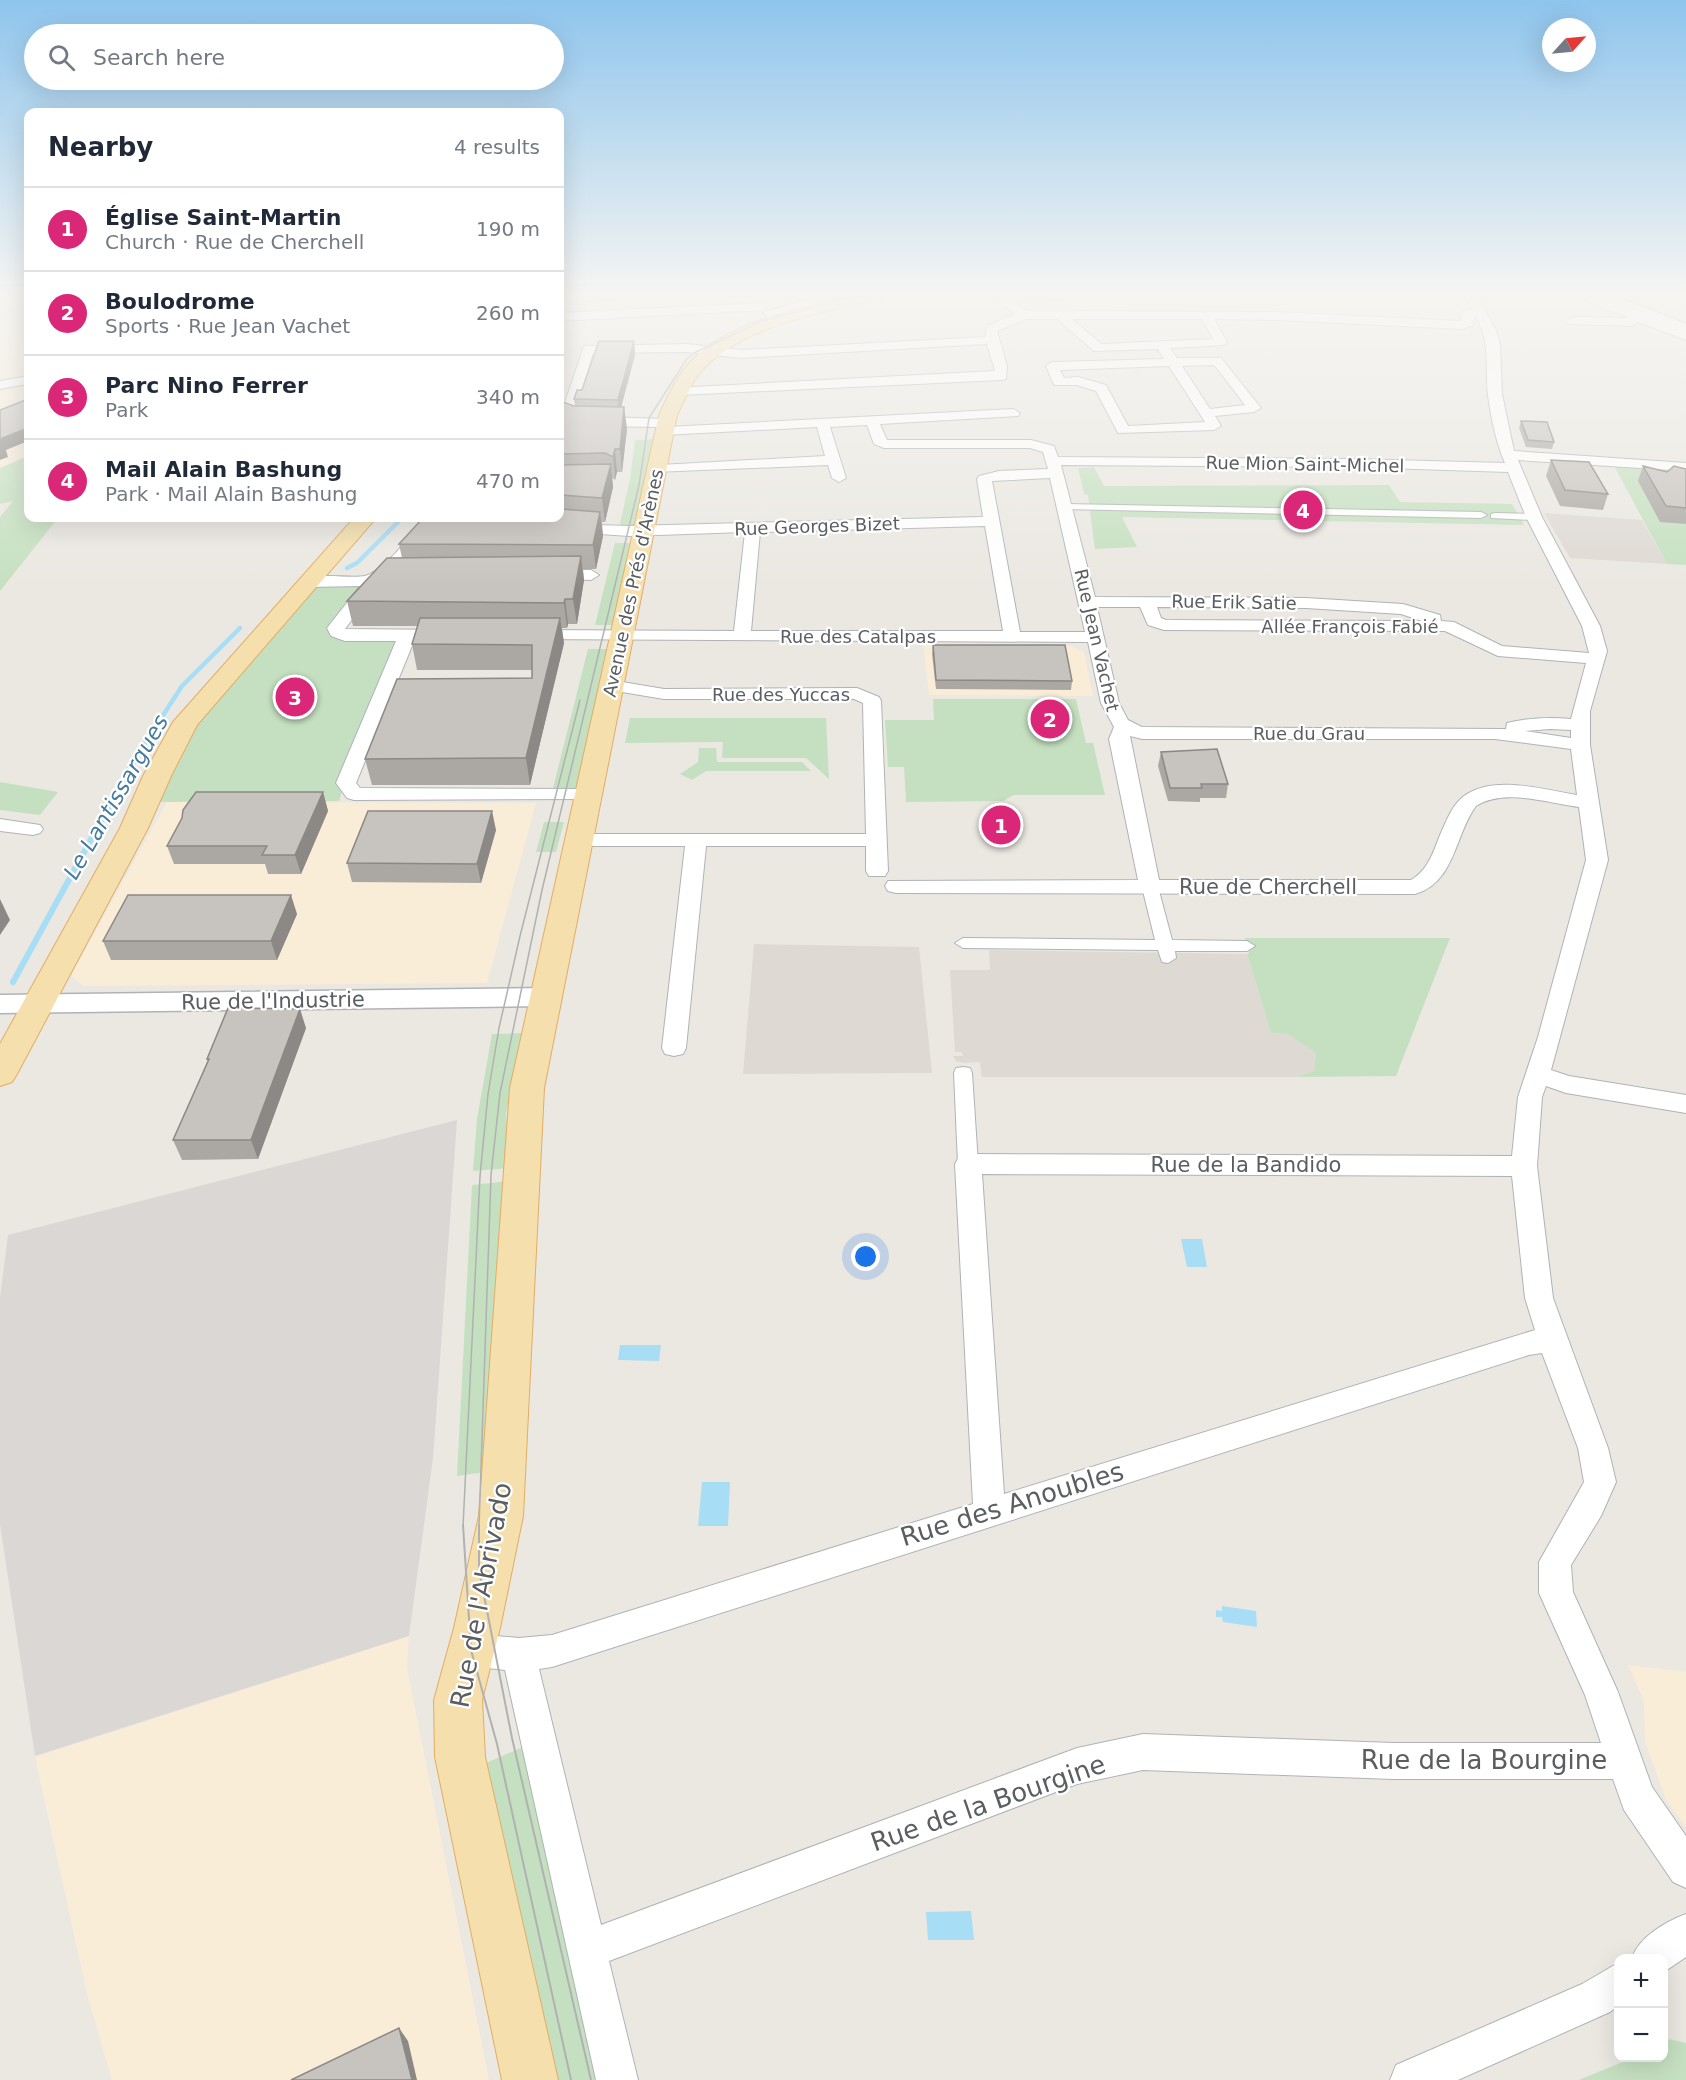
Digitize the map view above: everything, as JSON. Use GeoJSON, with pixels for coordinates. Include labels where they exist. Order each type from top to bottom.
{"type":"FeatureCollection","features":[{"type":"Feature","properties":{"kind":"main road","name":"Avenue des Prés d'Arènes"},"geometry":{"type":"LineString","coordinates":[[545,997],[642,531],[658,469],[665,427],[679,392]]}},
{"type":"Feature","properties":{"kind":"main road"},"geometry":{"type":"LineString","coordinates":[[0,1074],[134,828],[157,776],[186,722],[362,522]]}},
{"type":"Feature","properties":{"kind":"main road","name":"Rue de l'Abrivado"},"geometry":{"type":"LineString","coordinates":[[530,2080],[460,1757],[458,1700],[495,1652],[524,1117],[545,997]]}},
{"type":"Feature","properties":{"kind":"street"},"geometry":{"type":"LineString","coordinates":[[573,392],[565,416],[571,421],[665,427],[1013,413]]}},
{"type":"Feature","properties":{"kind":"street"},"geometry":{"type":"LineString","coordinates":[[919,392],[928,417]]}},
{"type":"Feature","properties":{"kind":"street"},"geometry":{"type":"LineString","coordinates":[[1103,392],[1123,430],[1214,426],[1193,392]]}},
{"type":"Feature","properties":{"kind":"street"},"geometry":{"type":"LineString","coordinates":[[1207,413],[1254,408],[1242,392]]}},
{"type":"Feature","properties":{"kind":"street"},"geometry":{"type":"LineString","coordinates":[[1495,392],[1501,427],[1534,517],[1591,627],[1598,651],[1583,700],[1580,735],[1586,802],[1595,839],[1597,860],[1530,1097],[1524,1166],[1539,1298],[1552,1340],[1593,1448],[1600,1482],[1590,1506],[1555,1562],[1556,1593],[1601,1692],[1637,1797],[1686,1869]]}},
{"type":"Feature","properties":{"kind":"street"},"geometry":{"type":"LineString","coordinates":[[872,420],[879,441],[884,444],[1069,445],[1097,462]]}},
{"type":"Feature","properties":{"kind":"street"},"geometry":{"type":"LineString","coordinates":[[822,422],[839,478]]}},
{"type":"Feature","properties":{"kind":"street"},"geometry":{"type":"LineString","coordinates":[[1045,446],[1049,449],[1055,467]]}},
{"type":"Feature","properties":{"kind":"street"},"geometry":{"type":"LineString","coordinates":[[658,469],[833,460]]}},
{"type":"Feature","properties":{"kind":"street","name":"Rue Mion Saint-Michel"},"geometry":{"type":"LineString","coordinates":[[991,521],[984,479],[1097,462],[1512,461],[1686,466]]}},
{"type":"Feature","properties":{"kind":"street","name":"Rue Jean Vachet"},"geometry":{"type":"LineString","coordinates":[[1055,467],[1114,718],[1123,728],[1119,738],[1150,887]]}},
{"type":"Feature","properties":{"kind":"street"},"geometry":{"type":"LineString","coordinates":[[1066,507],[1481,515],[1487,513],[1495,516],[1534,517]]}},
{"type":"Feature","properties":{"kind":"street"},"geometry":{"type":"LineString","coordinates":[[991,521],[1012,636]]}},
{"type":"Feature","properties":{"kind":"street","name":"Rue Georges Bizet"},"geometry":{"type":"LineString","coordinates":[[551,525],[608,531],[642,531],[991,521]]}},
{"type":"Feature","properties":{"kind":"street"},"geometry":{"type":"LineString","coordinates":[[447,531],[429,523],[376,578],[336,628],[337,632],[345,636],[470,635]]}},
{"type":"Feature","properties":{"kind":"street"},"geometry":{"type":"LineString","coordinates":[[742,636],[753,527]]}},
{"type":"Feature","properties":{"kind":"street"},"geometry":{"type":"LineString","coordinates":[[534,575],[591,575]]}},
{"type":"Feature","properties":{"kind":"street"},"geometry":{"type":"LineString","coordinates":[[309,582],[409,576]]}},
{"type":"Feature","properties":{"kind":"street","name":"Rue Erik Satie"},"geometry":{"type":"LineString","coordinates":[[1088,602],[1306,603],[1403,609],[1419,612],[1448,626]]}},
{"type":"Feature","properties":{"kind":"street","name":"Allée François Fabié"},"geometry":{"type":"LineString","coordinates":[[1146,602],[1154,621],[1164,625],[1448,626],[1498,651],[1596,659]]}},
{"type":"Feature","properties":{"kind":"street","name":"Rue des Catalpas"},"geometry":{"type":"LineString","coordinates":[[518,635],[1095,637]]}},
{"type":"Feature","properties":{"kind":"street"},"geometry":{"type":"LineString","coordinates":[[407,636],[346,783],[354,794],[586,795]]}},
{"type":"Feature","properties":{"kind":"street","name":"Rue des Yuccas"},"geometry":{"type":"LineString","coordinates":[[622,687],[664,694],[857,693],[867,696],[872,701],[874,840],[877,871]]}},
{"type":"Feature","properties":{"kind":"street","name":"Rue du Grau"},"geometry":{"type":"LineString","coordinates":[[1123,728],[1142,733],[1580,735]]}},
{"type":"Feature","properties":{"kind":"street","name":"Rue de Cherchell"},"geometry":{"type":"LineString","coordinates":[[896,886],[1416,887],[1427,882],[1434,872],[1467,803],[1478,795],[1502,793],[1586,802]]}},
{"type":"Feature","properties":{"kind":"street"},"geometry":{"type":"LineString","coordinates":[[0,825],[33,829]]}},
{"type":"Feature","properties":{"kind":"street"},"geometry":{"type":"LineString","coordinates":[[674,1047],[696,839]]}},
{"type":"Feature","properties":{"kind":"street"},"geometry":{"type":"LineString","coordinates":[[577,840],[874,840]]}},
{"type":"Feature","properties":{"kind":"street"},"geometry":{"type":"LineString","coordinates":[[1150,887],[1166,951]]}},
{"type":"Feature","properties":{"kind":"street"},"geometry":{"type":"LineString","coordinates":[[963,943],[1166,951],[1247,946]]}},
{"type":"Feature","properties":{"kind":"street","name":"Rue de l'Industrie"},"geometry":{"type":"LineString","coordinates":[[0,1004],[545,997]]}},
{"type":"Feature","properties":{"kind":"street"},"geometry":{"type":"LineString","coordinates":[[963,1073],[989,1511]]}},
{"type":"Feature","properties":{"kind":"street"},"geometry":{"type":"LineString","coordinates":[[1538,1074],[1566,1084],[1686,1104]]}},
{"type":"Feature","properties":{"kind":"street","name":"Rue de la Bandido"},"geometry":{"type":"LineString","coordinates":[[968,1164],[1524,1166]]}},
{"type":"Feature","properties":{"kind":"street","name":"Rue des Anoubles"},"geometry":{"type":"LineString","coordinates":[[495,1652],[552,1651],[1529,1342],[1552,1340]]}},
{"type":"Feature","properties":{"kind":"street","name":"Rue de l'Abrivado"},"geometry":{"type":"LineString","coordinates":[[495,1652],[587,1950],[617,2080]]}},
{"type":"Feature","properties":{"kind":"street","name":"Rue de la Bourgine"},"geometry":{"type":"LineString","coordinates":[[587,1950],[1077,1767],[1143,1752],[1393,1761],[1623,1761]]}},
{"type":"Feature","properties":{"kind":"street"},"geometry":{"type":"LineString","coordinates":[[1659,1954],[1686,1933]]}},
{"type":"Feature","properties":{"kind":"street"},"geometry":{"type":"LineString","coordinates":[[1411,2080],[1596,1998],[1614,1986]]}},
{"type":"Feature","properties":{"kind":"shaded area"},"geometry":{"type":"Polygon","coordinates":[[[0,392],[24,392],[24,458],[0,468],[0,392]]]}},
{"type":"Feature","properties":{"kind":"shaded area"},"geometry":{"type":"Polygon","coordinates":[[[1544,513],[1642,520],[1667,564],[1570,558],[1544,513]]]}},
{"type":"Feature","properties":{"kind":"shaded area"},"geometry":{"type":"Polygon","coordinates":[[[923,644],[1072,646],[1084,652],[1093,696],[929,695],[923,644]]]}},
{"type":"Feature","properties":{"kind":"shaded area"},"geometry":{"type":"Polygon","coordinates":[[[167,802],[536,803],[487,983],[83,986],[71,975],[167,802]]]}},
{"type":"Feature","properties":{"kind":"shaded area"},"geometry":{"type":"Polygon","coordinates":[[[754,944],[919,947],[932,1073],[743,1074],[754,944]]]}},
{"type":"Feature","properties":{"kind":"shaded area"},"geometry":{"type":"Polygon","coordinates":[[[989,950],[1247,954],[1271,1033],[1287,1034],[1316,1053],[1314,1071],[1297,1077],[982,1077],[980,1062],[964,1063],[956,1061],[953,1056],[963,1056],[962,1052],[955,1052],[950,970],[990,970],[989,950]]]}},
{"type":"Feature","properties":{"kind":"shaded area"},"geometry":{"type":"Polygon","coordinates":[[[457,1120],[433,1458],[409,1636],[35,1756],[0,1524],[0,1298],[8,1235],[457,1120]]]}},
{"type":"Feature","properties":{"kind":"shaded area"},"geometry":{"type":"Polygon","coordinates":[[[409,1636],[407,1668],[489,2080],[112,2080],[88,1998],[35,1757],[409,1636]]]}},
{"type":"Feature","properties":{"kind":"shaded area"},"geometry":{"type":"Polygon","coordinates":[[[1628,1665],[1686,1672],[1686,1827],[1666,1800],[1645,1741],[1644,1701],[1628,1665]]]}},
{"type":"Feature","properties":{"kind":"green space"},"geometry":{"type":"Polygon","coordinates":[[[656,439],[637,528],[619,528],[630,479],[635,440],[656,439]]]}},
{"type":"Feature","properties":{"kind":"green space"},"geometry":{"type":"Polygon","coordinates":[[[24,458],[24,522],[55,522],[0,591],[0,517],[13,501],[0,504],[0,468],[24,458]]]}},
{"type":"Feature","properties":{"kind":"green space"},"geometry":{"type":"Polygon","coordinates":[[[1614,466],[1686,470],[1686,565],[1667,564],[1614,466]]]}},
{"type":"Feature","properties":{"kind":"green space"},"geometry":{"type":"Polygon","coordinates":[[[1094,467],[1104,486],[1389,485],[1400,502],[1512,504],[1524,525],[1122,517],[1137,547],[1095,549],[1088,495],[1084,494],[1078,468],[1094,467]]]}},
{"type":"Feature","properties":{"kind":"green space"},"geometry":{"type":"Polygon","coordinates":[[[615,543],[633,543],[615,625],[595,625],[615,543]]]}},
{"type":"Feature","properties":{"kind":"green space"},"geometry":{"type":"Polygon","coordinates":[[[319,584],[356,584],[362,589],[328,628],[329,635],[337,638],[396,639],[337,784],[344,785],[339,801],[160,802],[171,771],[203,715],[242,663],[307,590],[319,584]]]}},
{"type":"Feature","properties":{"kind":"green space"},"geometry":{"type":"Polygon","coordinates":[[[588,649],[609,649],[579,788],[553,788],[588,649]]]}},
{"type":"Feature","properties":{"kind":"green space"},"geometry":{"type":"Polygon","coordinates":[[[933,699],[1076,699],[1086,743],[1093,743],[1105,795],[1014,795],[1003,801],[906,802],[904,767],[888,767],[885,720],[934,720],[933,699]]]}},
{"type":"Feature","properties":{"kind":"green space"},"geometry":{"type":"Polygon","coordinates":[[[630,718],[826,718],[829,779],[806,758],[722,758],[723,742],[625,743],[630,718]]]}},
{"type":"Feature","properties":{"kind":"green space"},"geometry":{"type":"Polygon","coordinates":[[[699,748],[716,748],[717,762],[802,762],[811,771],[706,771],[692,780],[680,774],[698,762],[699,748]]]}},
{"type":"Feature","properties":{"kind":"green space"},"geometry":{"type":"Polygon","coordinates":[[[0,782],[58,792],[40,815],[0,810],[0,782]]]}},
{"type":"Feature","properties":{"kind":"green space"},"geometry":{"type":"Polygon","coordinates":[[[544,822],[564,822],[556,852],[536,852],[544,822]]]}},
{"type":"Feature","properties":{"kind":"green space"},"geometry":{"type":"Polygon","coordinates":[[[1245,938],[1450,938],[1396,1076],[1297,1077],[1314,1071],[1316,1053],[1287,1034],[1271,1033],[1247,954],[1249,953],[1245,938]]]}},
{"type":"Feature","properties":{"kind":"green space"},"geometry":{"type":"Polygon","coordinates":[[[522,1033],[506,1114],[510,1168],[473,1171],[477,1119],[492,1034],[522,1033]]]}},
{"type":"Feature","properties":{"kind":"green space"},"geometry":{"type":"Polygon","coordinates":[[[509,1181],[486,1472],[457,1476],[472,1185],[509,1181]]]}},
{"type":"Feature","properties":{"kind":"green space"},"geometry":{"type":"Polygon","coordinates":[[[525,1746],[604,2080],[553,2080],[484,1764],[525,1746]]]}},
{"type":"Feature","properties":{"kind":"green space"},"geometry":{"type":"Polygon","coordinates":[[[1668,2039],[1686,2043],[1686,2080],[1579,2080],[1622,2062],[1668,2062],[1668,2039]]]}},
{"type":"Feature","properties":{"kind":"water"},"geometry":{"type":"Polygon","coordinates":[[[1181,1239],[1202,1239],[1207,1267],[1187,1267],[1181,1239]]]}},
{"type":"Feature","properties":{"kind":"water"},"geometry":{"type":"Polygon","coordinates":[[[620,1345],[661,1345],[659,1361],[618,1360],[620,1345]]]}},
{"type":"Feature","properties":{"kind":"water"},"geometry":{"type":"Polygon","coordinates":[[[702,1482],[730,1482],[728,1526],[698,1526],[702,1482]]]}},
{"type":"Feature","properties":{"kind":"water"},"geometry":{"type":"Polygon","coordinates":[[[1222,1606],[1256,1611],[1257,1627],[1223,1622],[1222,1617],[1216,1617],[1216,1610],[1222,1611],[1222,1606]]]}},
{"type":"Feature","properties":{"kind":"water"},"geometry":{"type":"Polygon","coordinates":[[[971,1911],[974,1940],[928,1940],[926,1912],[971,1911]]]}},
{"type":"Feature","properties":{"kind":"building"},"geometry":{"type":"Polygon","coordinates":[[[576,392],[620,392],[618,400],[574,399],[576,392]]]}},
{"type":"Feature","properties":{"kind":"building"},"geometry":{"type":"Polygon","coordinates":[[[24,401],[24,430],[0,439],[0,410],[24,401]]]}},
{"type":"Feature","properties":{"kind":"building"},"geometry":{"type":"Polygon","coordinates":[[[564,402],[574,406],[624,407],[620,449],[615,449],[613,457],[605,453],[564,454],[564,402]]]}},
{"type":"Feature","properties":{"kind":"building"},"geometry":{"type":"Polygon","coordinates":[[[1521,421],[1547,422],[1554,442],[1528,440],[1521,421]]]}},
{"type":"Feature","properties":{"kind":"building"},"geometry":{"type":"Polygon","coordinates":[[[1551,460],[1589,462],[1608,494],[1565,490],[1551,460]]]}},
{"type":"Feature","properties":{"kind":"building"},"geometry":{"type":"Polygon","coordinates":[[[611,464],[602,498],[564,495],[564,465],[611,464]]]}},
{"type":"Feature","properties":{"kind":"building"},"geometry":{"type":"Polygon","coordinates":[[[1643,466],[1667,472],[1674,466],[1686,469],[1686,508],[1666,506],[1643,466]]]}},
{"type":"Feature","properties":{"kind":"building"},"geometry":{"type":"Polygon","coordinates":[[[564,509],[600,512],[593,545],[399,544],[419,522],[564,522],[564,509]]]}},
{"type":"Feature","properties":{"kind":"building"},"geometry":{"type":"Polygon","coordinates":[[[581,556],[573,599],[565,599],[564,603],[347,601],[387,558],[581,556]]]}},
{"type":"Feature","properties":{"kind":"building"},"geometry":{"type":"Polygon","coordinates":[[[420,618],[560,618],[526,758],[365,759],[397,679],[532,678],[532,645],[412,644],[420,618]]]}},
{"type":"Feature","properties":{"kind":"building"},"geometry":{"type":"Polygon","coordinates":[[[933,645],[1065,645],[1072,681],[936,680],[933,645]]]}},
{"type":"Feature","properties":{"kind":"building"},"geometry":{"type":"Polygon","coordinates":[[[1217,749],[1228,784],[1201,784],[1202,788],[1170,788],[1161,752],[1217,749]]]}},
{"type":"Feature","properties":{"kind":"building"},"geometry":{"type":"Polygon","coordinates":[[[196,792],[323,792],[295,855],[262,855],[267,846],[167,846],[182,818],[183,810],[196,792]]]}},
{"type":"Feature","properties":{"kind":"building"},"geometry":{"type":"Polygon","coordinates":[[[368,811],[492,811],[477,864],[347,863],[368,811]]]}},
{"type":"Feature","properties":{"kind":"building"},"geometry":{"type":"Polygon","coordinates":[[[128,895],[291,895],[271,941],[103,941],[128,895]]]}},
{"type":"Feature","properties":{"kind":"building"},"geometry":{"type":"Polygon","coordinates":[[[228,1008],[300,1009],[251,1140],[173,1140],[209,1059],[207,1059],[228,1008]]]}},
{"type":"Feature","properties":{"kind":"building"},"geometry":{"type":"Polygon","coordinates":[[[399,2028],[412,2080],[291,2080],[399,2028]]]}},
{"type":"Feature","properties":{"kind":"waterway","name":"Le Lantissargues"},"geometry":{"type":"LineString","coordinates":[[347,568],[357,563],[398,522]]}},
{"type":"Feature","properties":{"kind":"waterway","name":"Le Lantissargues"},"geometry":{"type":"LineString","coordinates":[[134,760],[182,686],[240,628]]}},
{"type":"Feature","properties":{"kind":"waterway","name":"Le Lantissargues"},"geometry":{"type":"LineString","coordinates":[[13,982],[135,759]]}},
{"type":"Feature","properties":{"kind":"tram line"},"geometry":{"type":"LineString","coordinates":[[479,1527],[491,1175],[500,1093],[542,890],[639,485],[649,418],[666,392]]}},
{"type":"Feature","properties":{"kind":"tram line"},"geometry":{"type":"LineString","coordinates":[[463,1526],[480,1176],[488,1094],[499,1028],[520,936],[580,700]]}},
{"type":"Feature","properties":{"kind":"tram line"},"geometry":{"type":"LineString","coordinates":[[463,1526],[471,1650],[497,1744],[571,2080]]}},
{"type":"Feature","properties":{"kind":"tram line"},"geometry":{"type":"LineString","coordinates":[[479,1527],[479,1570],[512,1738],[591,2080]]}},
{"type":"Feature","properties":{"kind":"place","name":"Mail Alain Bashung"},"geometry":{"type":"Point","coordinates":[1303,510]}},
{"type":"Feature","properties":{"kind":"place","name":"Parc Nino Ferrer"},"geometry":{"type":"Point","coordinates":[295,697]}},
{"type":"Feature","properties":{"kind":"place","name":"Boulodrome"},"geometry":{"type":"Point","coordinates":[1050,719]}},
{"type":"Feature","properties":{"kind":"place","name":"Église Saint-Martin"},"geometry":{"type":"Point","coordinates":[1001,825]}}]}
